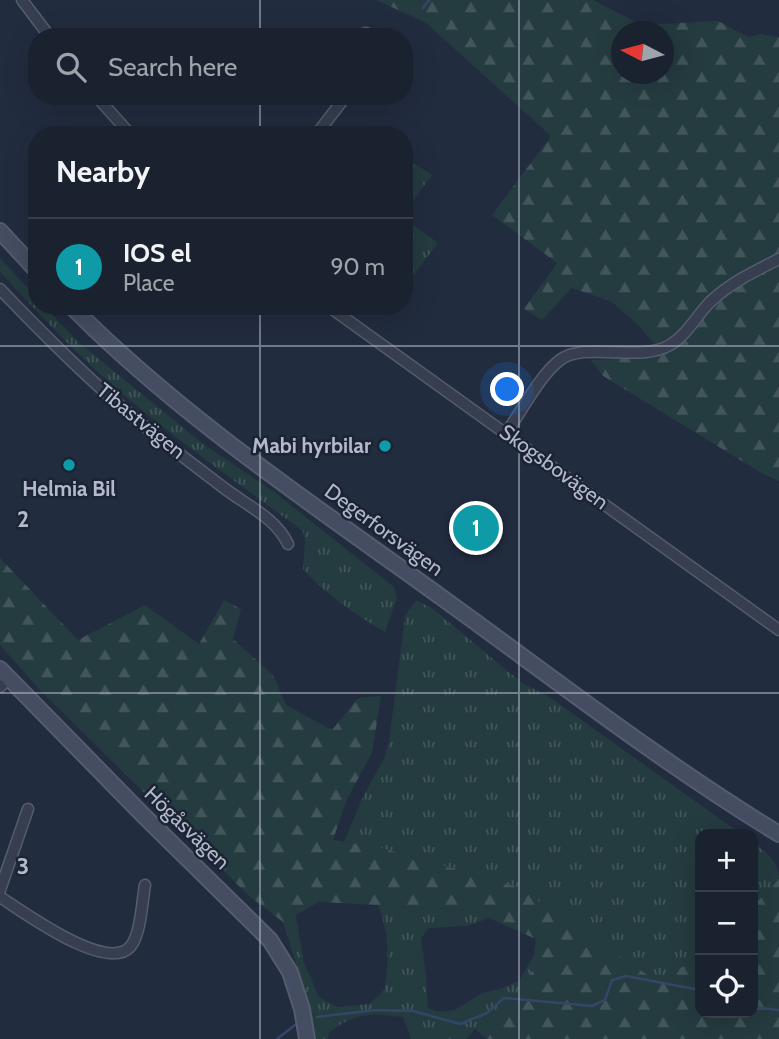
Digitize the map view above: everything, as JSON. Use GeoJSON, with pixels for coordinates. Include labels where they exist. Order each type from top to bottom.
{"type":"FeatureCollection","features":[{"type":"Feature","properties":{"kind":"main road"},"geometry":{"type":"LineString","coordinates":[[0,231],[28,261]]}},
{"type":"Feature","properties":{"kind":"main road","name":"Degerforsvägen"},"geometry":{"type":"LineString","coordinates":[[80,315],[192,416],[685,774],[745,821],[779,843]]}},
{"type":"Feature","properties":{"kind":"main road","name":"Högåsvägen"},"geometry":{"type":"LineString","coordinates":[[3,678],[270,940],[290,972],[302,1009],[307,1039]]}},
{"type":"Feature","properties":{"kind":"main road","name":"Degerforsvägen"},"geometry":{"type":"LineString","coordinates":[[685,774],[779,834]]}},
{"type":"Feature","properties":{"kind":"street"},"geometry":{"type":"LineString","coordinates":[[22,0],[43,28]]}},
{"type":"Feature","properties":{"kind":"street"},"geometry":{"type":"LineString","coordinates":[[104,105],[123,126]]}},
{"type":"Feature","properties":{"kind":"street"},"geometry":{"type":"LineString","coordinates":[[323,126],[339,105]]}},
{"type":"Feature","properties":{"kind":"street"},"geometry":{"type":"LineString","coordinates":[[506,433],[550,370],[561,359],[577,353],[660,350],[673,344],[723,291],[779,260]]}},
{"type":"Feature","properties":{"kind":"street","name":"Tibastvägen"},"geometry":{"type":"LineString","coordinates":[[0,289],[60,352],[90,379],[142,424],[271,522],[288,544]]}},
{"type":"Feature","properties":{"kind":"street","name":"Skogsbovägen"},"geometry":{"type":"LineString","coordinates":[[341,315],[779,630]]}},
{"type":"Feature","properties":{"kind":"street"},"geometry":{"type":"LineString","coordinates":[[0,890],[28,809]]}},
{"type":"Feature","properties":{"kind":"street"},"geometry":{"type":"LineString","coordinates":[[0,897],[81,945],[116,954],[132,946],[136,937],[145,885]]}},
{"type":"Feature","properties":{"kind":"green space"},"geometry":{"type":"Polygon","coordinates":[[[376,0],[593,0],[634,21],[611,21],[611,84],[674,84],[674,23],[718,21],[748,37],[761,34],[779,37],[779,481],[763,474],[603,376],[591,360],[644,358],[659,349],[638,325],[612,302],[572,288],[542,320],[524,309],[557,263],[492,215],[551,136],[425,22],[376,0]]]}},
{"type":"Feature","properties":{"kind":"green space"},"geometry":{"type":"Polygon","coordinates":[[[413,163],[432,175],[413,201],[413,163]]]}},
{"type":"Feature","properties":{"kind":"green space"},"geometry":{"type":"Polygon","coordinates":[[[413,225],[438,243],[413,276],[413,225]]]}},
{"type":"Feature","properties":{"kind":"green space"},"geometry":{"type":"Polygon","coordinates":[[[0,258],[28,288],[28,301],[0,272],[0,258]]]}},
{"type":"Feature","properties":{"kind":"green space"},"geometry":{"type":"Polygon","coordinates":[[[41,315],[52,315],[77,341],[202,443],[273,491],[394,587],[397,598],[385,632],[341,604],[303,569],[303,531],[147,414],[108,382],[41,315]]]}},
{"type":"Feature","properties":{"kind":"green space"},"geometry":{"type":"Polygon","coordinates":[[[0,558],[78,640],[145,605],[199,644],[224,600],[241,609],[233,639],[273,675],[286,705],[332,730],[358,698],[381,696],[372,753],[347,799],[333,840],[378,847],[517,887],[658,982],[695,959],[695,1018],[758,1018],[758,901],[779,879],[779,1039],[487,1039],[549,945],[471,910],[319,902],[283,922],[249,896],[40,690],[0,645],[0,558]]]}},
{"type":"Feature","properties":{"kind":"green space"},"geometry":{"type":"Polygon","coordinates":[[[416,600],[433,609],[521,682],[551,698],[734,829],[695,829],[695,959],[658,983],[517,887],[378,847],[344,842],[389,742],[405,616],[416,600]]]}},
{"type":"Feature","properties":{"kind":"green space"},"geometry":{"type":"Polygon","coordinates":[[[758,847],[774,862],[779,879],[758,901],[758,847]]]}},
{"type":"Feature","properties":{"kind":"green space"},"geometry":{"type":"Polygon","coordinates":[[[378,905],[471,910],[489,918],[467,926],[429,928],[421,938],[428,1008],[438,1012],[455,1010],[482,993],[520,980],[534,954],[536,939],[549,945],[487,1039],[475,1029],[466,1039],[411,1039],[403,1017],[372,1015],[347,1021],[329,1033],[328,1039],[316,1039],[307,998],[283,922],[296,915],[303,960],[319,997],[337,1007],[369,1004],[384,991],[387,968],[386,937],[378,905]]]}},
{"type":"Feature","properties":{"kind":"waterway"},"geometry":{"type":"LineString","coordinates":[[423,8],[429,0]]}},
{"type":"Feature","properties":{"kind":"waterway"},"geometry":{"type":"LineString","coordinates":[[317,1017],[375,1010],[413,1011],[460,1024],[487,1013],[504,998],[592,1006],[605,1000],[612,980],[626,976],[695,989]]}},
{"type":"Feature","properties":{"kind":"waterway"},"geometry":{"type":"LineString","coordinates":[[758,1008],[779,1010]]}},
{"type":"Feature","properties":{"kind":"waterway"},"geometry":{"type":"LineString","coordinates":[[277,1039],[295,1025]]}},
{"type":"Feature","properties":{"kind":"place","name":"Mabi hyrbilar"},"geometry":{"type":"Point","coordinates":[385,446]}},
{"type":"Feature","properties":{"kind":"place","name":"Helmia Bil"},"geometry":{"type":"Point","coordinates":[69,465]}},
{"type":"Feature","properties":{"kind":"place","name":"IOS el"},"geometry":{"type":"Point","coordinates":[476,528]}}]}
